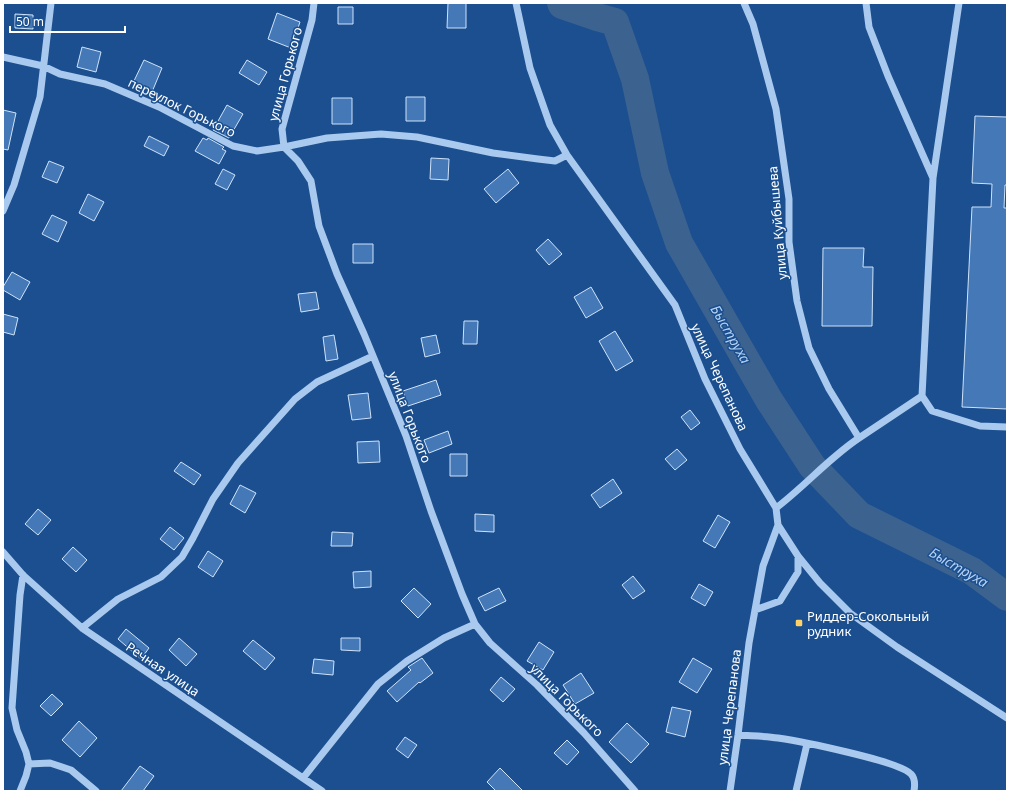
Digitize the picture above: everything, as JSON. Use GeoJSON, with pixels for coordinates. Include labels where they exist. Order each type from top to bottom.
{"type":"FeatureCollection","features":[{"type":"Feature","properties":{"kind":"street"},"geometry":{"type":"LineString","coordinates":[[3,211],[14,185],[40,97],[51,3]]}},
{"type":"Feature","properties":{"kind":"street","name":"улица Горького"},"geometry":{"type":"LineString","coordinates":[[314,3],[312,20],[282,129],[284,147],[298,161],[311,181],[319,226],[337,274],[364,334],[406,436],[454,574],[475,624],[490,643],[536,685],[584,733],[635,791]]}},
{"type":"Feature","properties":{"kind":"street","name":"улица Черепанова"},"geometry":{"type":"LineString","coordinates":[[516,3],[530,68],[550,125],[567,155],[675,305],[705,379],[740,449],[776,508],[778,525],[763,566],[749,643],[730,791]]}},
{"type":"Feature","properties":{"kind":"street","name":"улица Куйбышева"},"geometry":{"type":"LineString","coordinates":[[744,3],[754,24],[776,109],[788,200],[788,242],[797,301],[809,348],[829,389],[859,438]]}},
{"type":"Feature","properties":{"kind":"street"},"geometry":{"type":"LineString","coordinates":[[866,3],[869,27],[933,178]]}},
{"type":"Feature","properties":{"kind":"street"},"geometry":{"type":"LineString","coordinates":[[960,3],[933,178],[922,396],[932,411],[980,426],[1007,427]]}},
{"type":"Feature","properties":{"kind":"street","name":"переулок Горького"},"geometry":{"type":"LineString","coordinates":[[3,58],[43,66],[60,74],[105,84],[159,107],[233,146],[257,151],[327,138],[381,134],[418,137],[494,153],[554,161],[567,155]]}},
{"type":"Feature","properties":{"kind":"street"},"geometry":{"type":"LineString","coordinates":[[82,628],[118,598],[161,576],[182,557],[213,499],[238,463],[295,399],[317,382],[373,356]]}},
{"type":"Feature","properties":{"kind":"street"},"geometry":{"type":"LineString","coordinates":[[776,508],[794,495],[844,447],[922,396]]}},
{"type":"Feature","properties":{"kind":"street"},"geometry":{"type":"LineString","coordinates":[[778,525],[798,556],[820,583],[850,613],[897,647],[1007,718]]}},
{"type":"Feature","properties":{"kind":"street","name":"Речная улица"},"geometry":{"type":"LineString","coordinates":[[3,552],[23,575],[82,628],[322,791]]}},
{"type":"Feature","properties":{"kind":"street"},"geometry":{"type":"LineString","coordinates":[[755,610],[780,601],[798,572],[798,556]]}},
{"type":"Feature","properties":{"kind":"street"},"geometry":{"type":"LineString","coordinates":[[20,791],[29,764],[26,752],[16,730],[12,708],[20,596],[23,575]]}},
{"type":"Feature","properties":{"kind":"street"},"geometry":{"type":"LineString","coordinates":[[303,778],[378,684],[406,661],[444,638],[475,624]]}},
{"type":"Feature","properties":{"kind":"street"},"geometry":{"type":"LineString","coordinates":[[738,735],[778,738],[894,765],[911,774],[915,784],[914,791]]}},
{"type":"Feature","properties":{"kind":"street"},"geometry":{"type":"LineString","coordinates":[[796,791],[807,744]]}},
{"type":"Feature","properties":{"kind":"street"},"geometry":{"type":"LineString","coordinates":[[29,764],[50,763],[71,770],[96,791]]}},
{"type":"Feature","properties":{"kind":"building"},"geometry":{"type":"Polygon","coordinates":[[[448,3],[466,3],[466,28],[447,28],[448,3]]]}},
{"type":"Feature","properties":{"kind":"building"},"geometry":{"type":"Polygon","coordinates":[[[338,7],[353,7],[353,24],[338,24],[338,7]]]}},
{"type":"Feature","properties":{"kind":"building"},"geometry":{"type":"Polygon","coordinates":[[[277,13],[300,22],[291,48],[268,39],[277,13]]]}},
{"type":"Feature","properties":{"kind":"building"},"geometry":{"type":"Polygon","coordinates":[[[15,14],[33,15],[33,29],[15,28],[15,14]]]}},
{"type":"Feature","properties":{"kind":"building"},"geometry":{"type":"Polygon","coordinates":[[[82,47],[101,52],[96,72],[77,67],[82,47]]]}},
{"type":"Feature","properties":{"kind":"building"},"geometry":{"type":"Polygon","coordinates":[[[144,60],[162,68],[152,92],[133,83],[144,60]]]}},
{"type":"Feature","properties":{"kind":"building"},"geometry":{"type":"Polygon","coordinates":[[[247,60],[267,72],[259,85],[239,73],[247,60]]]}},
{"type":"Feature","properties":{"kind":"building"},"geometry":{"type":"Polygon","coordinates":[[[406,97],[425,97],[425,121],[406,121],[406,97]]]}},
{"type":"Feature","properties":{"kind":"building"},"geometry":{"type":"Polygon","coordinates":[[[332,98],[352,98],[352,124],[332,124],[332,98]]]}},
{"type":"Feature","properties":{"kind":"building"},"geometry":{"type":"Polygon","coordinates":[[[227,105],[243,114],[229,138],[213,130],[227,105]]]}},
{"type":"Feature","properties":{"kind":"building"},"geometry":{"type":"Polygon","coordinates":[[[3,110],[16,113],[8,150],[3,149],[3,110]]]}},
{"type":"Feature","properties":{"kind":"building"},"geometry":{"type":"Polygon","coordinates":[[[975,116],[1007,117],[1007,185],[1005,185],[1004,208],[1007,208],[1007,409],[962,407],[972,207],[991,207],[992,184],[972,183],[975,116]]]}},
{"type":"Feature","properties":{"kind":"building"},"geometry":{"type":"Polygon","coordinates":[[[149,136],[169,146],[164,156],[144,146],[149,136]]]}},
{"type":"Feature","properties":{"kind":"building"},"geometry":{"type":"Polygon","coordinates":[[[203,138],[207,140],[208,138],[224,147],[222,149],[226,151],[219,164],[195,151],[203,138]]]}},
{"type":"Feature","properties":{"kind":"building"},"geometry":{"type":"Polygon","coordinates":[[[431,158],[449,159],[448,180],[430,179],[431,158]]]}},
{"type":"Feature","properties":{"kind":"building"},"geometry":{"type":"Polygon","coordinates":[[[49,161],[64,167],[57,183],[42,177],[49,161]]]}},
{"type":"Feature","properties":{"kind":"building"},"geometry":{"type":"Polygon","coordinates":[[[223,169],[235,175],[227,190],[215,184],[223,169]]]}},
{"type":"Feature","properties":{"kind":"building"},"geometry":{"type":"Polygon","coordinates":[[[508,169],[519,183],[496,203],[484,189],[508,169]]]}},
{"type":"Feature","properties":{"kind":"building"},"geometry":{"type":"Polygon","coordinates":[[[88,194],[104,202],[94,221],[79,213],[88,194]]]}},
{"type":"Feature","properties":{"kind":"building"},"geometry":{"type":"Polygon","coordinates":[[[52,215],[67,222],[58,242],[42,234],[52,215]]]}},
{"type":"Feature","properties":{"kind":"building"},"geometry":{"type":"Polygon","coordinates":[[[548,239],[562,254],[549,265],[536,250],[548,239]]]}},
{"type":"Feature","properties":{"kind":"building"},"geometry":{"type":"Polygon","coordinates":[[[353,244],[373,244],[373,263],[353,263],[353,244]]]}},
{"type":"Feature","properties":{"kind":"building"},"geometry":{"type":"Polygon","coordinates":[[[823,248],[864,248],[863,267],[873,267],[872,326],[822,326],[823,248]]]}},
{"type":"Feature","properties":{"kind":"building"},"geometry":{"type":"Polygon","coordinates":[[[12,272],[30,282],[20,300],[3,290],[3,287],[12,272]]]}},
{"type":"Feature","properties":{"kind":"building"},"geometry":{"type":"Polygon","coordinates":[[[591,287],[603,308],[586,318],[574,297],[591,287]]]}},
{"type":"Feature","properties":{"kind":"building"},"geometry":{"type":"Polygon","coordinates":[[[316,292],[319,309],[301,312],[298,294],[316,292]]]}},
{"type":"Feature","properties":{"kind":"building"},"geometry":{"type":"Polygon","coordinates":[[[3,314],[18,318],[14,335],[3,332],[3,314]]]}},
{"type":"Feature","properties":{"kind":"building"},"geometry":{"type":"Polygon","coordinates":[[[464,321],[478,321],[477,344],[463,344],[464,321]]]}},
{"type":"Feature","properties":{"kind":"building"},"geometry":{"type":"Polygon","coordinates":[[[615,331],[633,361],[616,371],[599,341],[615,331]]]}},
{"type":"Feature","properties":{"kind":"building"},"geometry":{"type":"Polygon","coordinates":[[[334,335],[338,359],[326,361],[323,337],[334,335]]]}},
{"type":"Feature","properties":{"kind":"building"},"geometry":{"type":"Polygon","coordinates":[[[436,335],[440,353],[425,357],[421,338],[436,335]]]}},
{"type":"Feature","properties":{"kind":"building"},"geometry":{"type":"Polygon","coordinates":[[[436,380],[441,395],[408,406],[403,391],[436,380]]]}},
{"type":"Feature","properties":{"kind":"building"},"geometry":{"type":"Polygon","coordinates":[[[368,393],[371,418],[352,420],[348,395],[368,393]]]}},
{"type":"Feature","properties":{"kind":"building"},"geometry":{"type":"Polygon","coordinates":[[[690,410],[700,423],[691,430],[681,417],[690,410]]]}},
{"type":"Feature","properties":{"kind":"building"},"geometry":{"type":"Polygon","coordinates":[[[448,431],[452,444],[429,453],[424,440],[448,431]]]}},
{"type":"Feature","properties":{"kind":"building"},"geometry":{"type":"Polygon","coordinates":[[[379,441],[380,462],[358,463],[357,442],[379,441]]]}},
{"type":"Feature","properties":{"kind":"building"},"geometry":{"type":"Polygon","coordinates":[[[677,449],[687,460],[675,470],[665,459],[677,449]]]}},
{"type":"Feature","properties":{"kind":"building"},"geometry":{"type":"Polygon","coordinates":[[[450,454],[467,454],[467,476],[450,476],[450,454]]]}},
{"type":"Feature","properties":{"kind":"building"},"geometry":{"type":"Polygon","coordinates":[[[181,462],[201,475],[194,485],[174,471],[181,462]]]}},
{"type":"Feature","properties":{"kind":"building"},"geometry":{"type":"Polygon","coordinates":[[[613,479],[622,493],[600,508],[591,495],[613,479]]]}},
{"type":"Feature","properties":{"kind":"building"},"geometry":{"type":"Polygon","coordinates":[[[240,485],[256,493],[245,513],[230,504],[240,485]]]}},
{"type":"Feature","properties":{"kind":"building"},"geometry":{"type":"Polygon","coordinates":[[[38,509],[51,520],[38,535],[25,524],[38,509]]]}},
{"type":"Feature","properties":{"kind":"building"},"geometry":{"type":"Polygon","coordinates":[[[475,514],[494,515],[494,532],[475,531],[475,514]]]}},
{"type":"Feature","properties":{"kind":"building"},"geometry":{"type":"Polygon","coordinates":[[[718,515],[730,522],[715,548],[703,541],[718,515]]]}},
{"type":"Feature","properties":{"kind":"building"},"geometry":{"type":"Polygon","coordinates":[[[170,527],[184,538],[174,550],[160,539],[170,527]]]}},
{"type":"Feature","properties":{"kind":"building"},"geometry":{"type":"Polygon","coordinates":[[[332,532],[353,533],[352,546],[331,546],[332,532]]]}},
{"type":"Feature","properties":{"kind":"building"},"geometry":{"type":"Polygon","coordinates":[[[73,547],[87,560],[76,572],[62,559],[73,547]]]}},
{"type":"Feature","properties":{"kind":"building"},"geometry":{"type":"Polygon","coordinates":[[[208,551],[223,561],[213,577],[198,567],[208,551]]]}},
{"type":"Feature","properties":{"kind":"building"},"geometry":{"type":"Polygon","coordinates":[[[371,571],[371,587],[354,588],[353,572],[371,571]]]}},
{"type":"Feature","properties":{"kind":"building"},"geometry":{"type":"Polygon","coordinates":[[[633,576],[645,591],[633,599],[622,585],[633,576]]]}},
{"type":"Feature","properties":{"kind":"building"},"geometry":{"type":"Polygon","coordinates":[[[699,584],[713,592],[705,606],[691,598],[699,584]]]}},
{"type":"Feature","properties":{"kind":"building"},"geometry":{"type":"Polygon","coordinates":[[[414,588],[431,604],[418,618],[401,601],[414,588]]]}},
{"type":"Feature","properties":{"kind":"building"},"geometry":{"type":"Polygon","coordinates":[[[499,588],[506,601],[485,611],[478,598],[499,588]]]}},
{"type":"Feature","properties":{"kind":"building"},"geometry":{"type":"Polygon","coordinates":[[[126,629],[149,648],[141,659],[118,639],[126,629]]]}},
{"type":"Feature","properties":{"kind":"building"},"geometry":{"type":"Polygon","coordinates":[[[179,638],[197,654],[186,666],[169,650],[179,638]]]}},
{"type":"Feature","properties":{"kind":"building"},"geometry":{"type":"Polygon","coordinates":[[[341,638],[360,638],[360,651],[341,650],[341,638]]]}},
{"type":"Feature","properties":{"kind":"building"},"geometry":{"type":"Polygon","coordinates":[[[253,640],[275,658],[265,670],[243,651],[253,640]]]}},
{"type":"Feature","properties":{"kind":"building"},"geometry":{"type":"Polygon","coordinates":[[[539,642],[554,652],[543,670],[527,661],[539,642]]]}},
{"type":"Feature","properties":{"kind":"building"},"geometry":{"type":"Polygon","coordinates":[[[422,658],[433,673],[420,683],[419,682],[397,702],[387,691],[411,670],[408,667],[422,658]]]}},
{"type":"Feature","properties":{"kind":"building"},"geometry":{"type":"Polygon","coordinates":[[[693,658],[712,669],[697,693],[679,682],[693,658]]]}},
{"type":"Feature","properties":{"kind":"building"},"geometry":{"type":"Polygon","coordinates":[[[314,659],[334,661],[333,675],[312,673],[314,659]]]}},
{"type":"Feature","properties":{"kind":"building"},"geometry":{"type":"Polygon","coordinates":[[[581,673],[594,693],[575,704],[563,685],[581,673]]]}},
{"type":"Feature","properties":{"kind":"building"},"geometry":{"type":"Polygon","coordinates":[[[501,677],[515,689],[503,702],[490,690],[501,677]]]}},
{"type":"Feature","properties":{"kind":"building"},"geometry":{"type":"Polygon","coordinates":[[[52,694],[63,704],[51,716],[40,706],[52,694]]]}},
{"type":"Feature","properties":{"kind":"building"},"geometry":{"type":"Polygon","coordinates":[[[672,707],[691,711],[685,737],[666,732],[672,707]]]}},
{"type":"Feature","properties":{"kind":"building"},"geometry":{"type":"Polygon","coordinates":[[[79,721],[97,738],[80,757],[62,740],[79,721]]]}},
{"type":"Feature","properties":{"kind":"building"},"geometry":{"type":"Polygon","coordinates":[[[627,723],[649,744],[631,763],[609,742],[627,723]]]}},
{"type":"Feature","properties":{"kind":"building"},"geometry":{"type":"Polygon","coordinates":[[[405,737],[417,745],[408,758],[396,749],[405,737]]]}},
{"type":"Feature","properties":{"kind":"building"},"geometry":{"type":"Polygon","coordinates":[[[567,740],[579,752],[567,765],[554,753],[567,740]]]}},
{"type":"Feature","properties":{"kind":"building"},"geometry":{"type":"Polygon","coordinates":[[[140,766],[154,776],[143,791],[121,791],[140,766]]]}},
{"type":"Feature","properties":{"kind":"building"},"geometry":{"type":"Polygon","coordinates":[[[500,768],[523,791],[496,791],[487,782],[500,768]]]}},
{"type":"Feature","properties":{"kind":"waterway","name":"Быструха"},"geometry":{"type":"LineString","coordinates":[[561,3],[562,5],[615,22],[635,79],[655,173],[679,243],[769,400],[812,466],[859,515],[972,571],[1007,597]]}},
{"type":"Feature","properties":{"kind":"place","name":"Риддер-Сокольный рудник"},"geometry":{"type":"Point","coordinates":[799,623]}}]}
